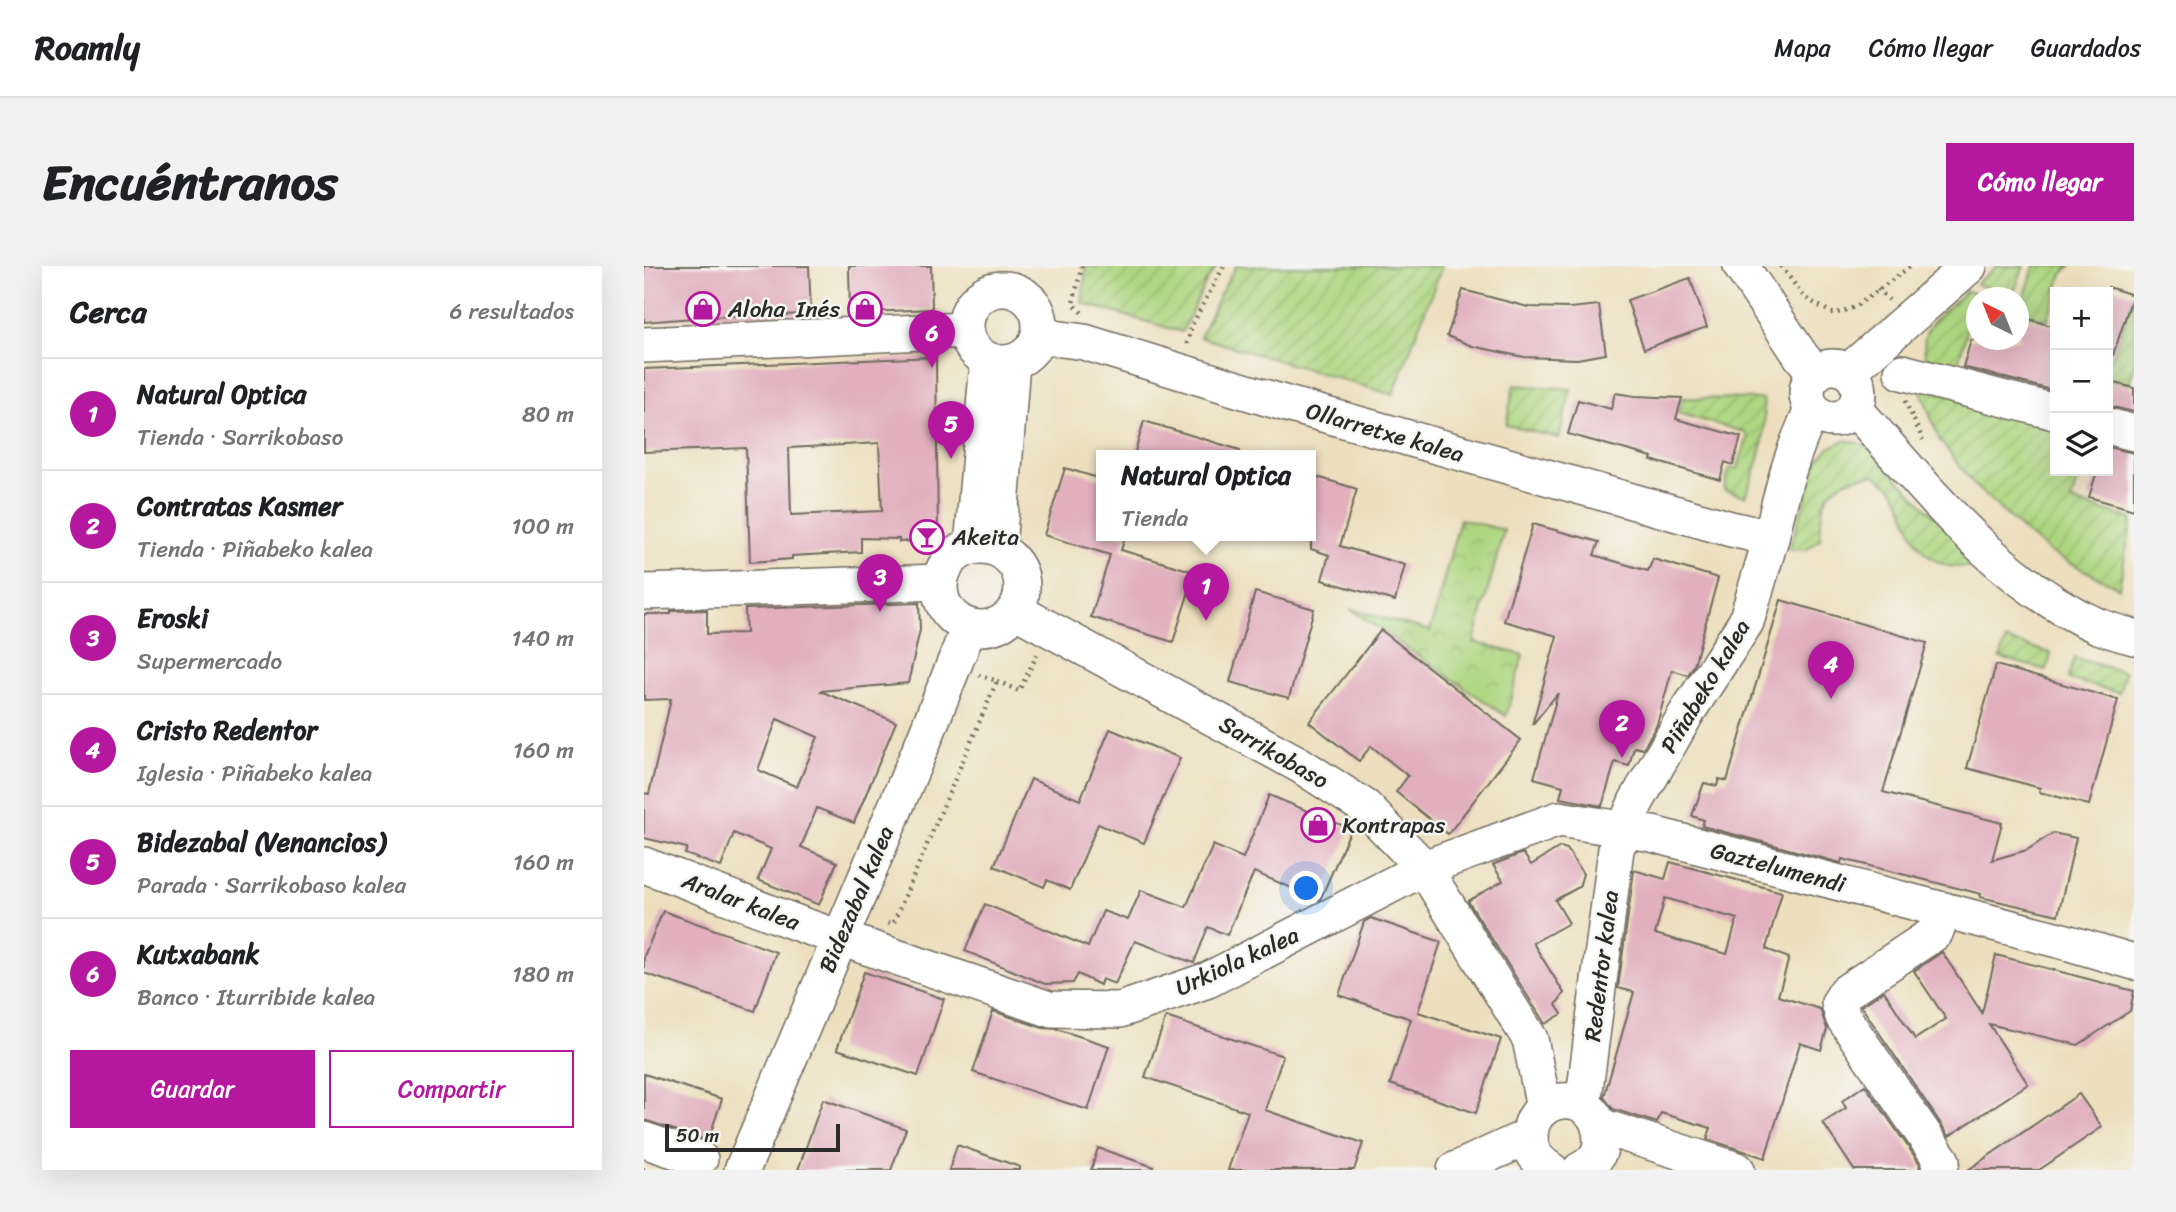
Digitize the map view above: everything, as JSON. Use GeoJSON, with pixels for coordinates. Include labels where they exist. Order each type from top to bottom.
{"type":"FeatureCollection","features":[{"type":"Feature","properties":{"kind":"street"},"geometry":{"type":"LineString","coordinates":[[1741,266],[1822,367],[1858,384],[1854,408],[1844,416],[1830,419],[1813,410],[1807,394],[1811,378],[1822,367],[1906,319],[1969,266]]}},
{"type":"Feature","properties":{"kind":"street"},"geometry":{"type":"LineString","coordinates":[[1007,279],[1031,301],[1037,311],[1039,336],[1029,353],[1000,361],[972,348],[966,330],[967,317],[972,305],[981,296],[1007,279]]}},
{"type":"Feature","properties":{"kind":"street"},"geometry":{"type":"LineString","coordinates":[[644,345],[966,330]]}},
{"type":"Feature","properties":{"kind":"street","name":"Ollarretxe kalea"},"geometry":{"type":"LineString","coordinates":[[1039,336],[1084,342],[1280,402],[1771,538]]}},
{"type":"Feature","properties":{"kind":"street"},"geometry":{"type":"LineString","coordinates":[[985,548],[1000,361]]}},
{"type":"Feature","properties":{"kind":"street"},"geometry":{"type":"LineString","coordinates":[[1902,372],[2050,411]]}},
{"type":"Feature","properties":{"kind":"street"},"geometry":{"type":"LineString","coordinates":[[1854,408],[1979,544],[2004,565],[2047,598],[2098,626],[2134,637]]}},
{"type":"Feature","properties":{"kind":"street","name":"Piñabeko kalea"},"geometry":{"type":"LineString","coordinates":[[1625,828],[1636,802],[1686,714],[1746,622],[1802,429],[1813,410]]}},
{"type":"Feature","properties":{"kind":"street"},"geometry":{"type":"LineString","coordinates":[[2113,427],[2134,433]]}},
{"type":"Feature","properties":{"kind":"street"},"geometry":{"type":"LineString","coordinates":[[985,548],[1012,559],[1023,582],[1023,589],[1016,611],[1010,618],[980,629],[969,627],[951,616],[942,596],[940,582],[944,568],[953,557],[985,548]]}},
{"type":"Feature","properties":{"kind":"street"},"geometry":{"type":"LineString","coordinates":[[644,592],[940,582]]}},
{"type":"Feature","properties":{"kind":"street","name":"Sarrikobaso"},"geometry":{"type":"LineString","coordinates":[[1016,611],[1300,765],[1365,807],[1424,868],[1530,1039],[1536,1122],[1532,1151],[1537,1160],[1551,1170]]}},
{"type":"Feature","properties":{"kind":"street","name":"Bidezabal kalea"},"geometry":{"type":"LineString","coordinates":[[742,1170],[969,627]]}},
{"type":"Feature","properties":{"kind":"street","name":"Gaztelumendi"},"geometry":{"type":"LineString","coordinates":[[1424,868],[1559,819],[1625,828],[2134,962]]}},
{"type":"Feature","properties":{"kind":"street","name":"Redentor kalea"},"geometry":{"type":"LineString","coordinates":[[1594,1146],[1616,849],[1625,828]]}},
{"type":"Feature","properties":{"kind":"street","name":"Aralar kalea"},"geometry":{"type":"LineString","coordinates":[[644,865],[839,937]]}},
{"type":"Feature","properties":{"kind":"street","name":"Urkiola kalea"},"geometry":{"type":"LineString","coordinates":[[839,937],[1049,1009],[1120,1010],[1208,980],[1424,868]]}},
{"type":"Feature","properties":{"kind":"street"},"geometry":{"type":"LineString","coordinates":[[1939,1170],[1942,1161],[1843,1017],[1839,1003],[1846,992],[1935,933],[1944,910]]}},
{"type":"Feature","properties":{"kind":"street"},"geometry":{"type":"LineString","coordinates":[[1455,1170],[1536,1122],[1557,1101],[1567,1100],[1594,1146],[1738,1170]]}},
{"type":"Feature","properties":{"kind":"street"},"geometry":{"type":"LineString","coordinates":[[644,1140],[700,1159]]}},
{"type":"Feature","properties":{"kind":"path"},"geometry":{"type":"LineString","coordinates":[[1082,266],[1073,303],[1086,317]]}},
{"type":"Feature","properties":{"kind":"path"},"geometry":{"type":"LineString","coordinates":[[1179,371],[1192,325],[1224,266]]}},
{"type":"Feature","properties":{"kind":"path"},"geometry":{"type":"LineString","coordinates":[[1781,266],[1805,298],[1834,314],[1855,307],[1911,266]]}},
{"type":"Feature","properties":{"kind":"path"},"geometry":{"type":"LineString","coordinates":[[1878,289],[1906,319]]}},
{"type":"Feature","properties":{"kind":"path"},"geometry":{"type":"LineString","coordinates":[[1902,372],[1901,388],[1924,442]]}},
{"type":"Feature","properties":{"kind":"path"},"geometry":{"type":"LineString","coordinates":[[978,675],[1019,691],[1043,643]]}},
{"type":"Feature","properties":{"kind":"path"},"geometry":{"type":"LineString","coordinates":[[892,924],[998,681]]}},
{"type":"Feature","properties":{"kind":"green space"},"geometry":{"type":"Polygon","coordinates":[[[1086,266],[1217,266],[1207,280],[1182,332],[1082,303],[1086,266]]]}},
{"type":"Feature","properties":{"kind":"green space"},"geometry":{"type":"Polygon","coordinates":[[[1236,266],[1442,266],[1393,395],[1200,337],[1236,266]]]}},
{"type":"Feature","properties":{"kind":"green space"},"geometry":{"type":"Polygon","coordinates":[[[1997,266],[2024,266],[2016,287],[1984,287],[1976,284],[1997,266]]]}},
{"type":"Feature","properties":{"kind":"green space"},"geometry":{"type":"Polygon","coordinates":[[[2034,266],[2071,266],[2062,274],[2058,287],[2050,287],[2050,312],[2047,321],[2029,315],[2028,287],[2034,266]]]}},
{"type":"Feature","properties":{"kind":"green space"},"geometry":{"type":"Polygon","coordinates":[[[1966,291],[1966,334],[1956,371],[2030,393],[2046,342],[2050,343],[2050,400],[1928,363],[1925,340],[1928,330],[1940,314],[1966,291]]]}},
{"type":"Feature","properties":{"kind":"green space"},"geometry":{"type":"Polygon","coordinates":[[[2134,295],[2134,368],[2129,384],[2113,379],[2113,355],[2134,295]]]}},
{"type":"Feature","properties":{"kind":"green space"},"geometry":{"type":"Polygon","coordinates":[[[1514,385],[1571,389],[1559,438],[1506,425],[1514,385]]]}},
{"type":"Feature","properties":{"kind":"green space"},"geometry":{"type":"Polygon","coordinates":[[[1920,388],[2050,420],[2050,476],[2078,476],[2071,501],[2132,519],[2119,588],[2051,553],[2026,533],[1975,486],[1939,439],[1920,388]]]}},
{"type":"Feature","properties":{"kind":"green space"},"geometry":{"type":"Polygon","coordinates":[[[1682,398],[1763,399],[1762,449],[1745,496],[1724,490],[1729,468],[1737,469],[1748,437],[1744,432],[1678,413],[1682,398]]]}},
{"type":"Feature","properties":{"kind":"green space"},"geometry":{"type":"Polygon","coordinates":[[[1846,440],[1865,445],[1983,566],[1949,566],[1933,559],[1917,543],[1895,492],[1875,475],[1852,479],[1832,491],[1823,508],[1820,539],[1806,550],[1789,550],[1818,460],[1830,447],[1846,440]]]}},
{"type":"Feature","properties":{"kind":"green space"},"geometry":{"type":"Polygon","coordinates":[[[1460,519],[1504,530],[1474,642],[1523,655],[1506,716],[1350,609],[1430,631],[1460,519]]]}},
{"type":"Feature","properties":{"kind":"green space"},"geometry":{"type":"Polygon","coordinates":[[[2006,640],[2051,653],[2047,670],[2000,658],[2006,640]]]}},
{"type":"Feature","properties":{"kind":"green space"},"geometry":{"type":"Polygon","coordinates":[[[2074,658],[2125,672],[2119,693],[2068,679],[2074,658]]]}},
{"type":"Feature","properties":{"kind":"building"},"geometry":{"type":"Polygon","coordinates":[[[644,266],[809,266],[811,314],[644,322],[644,266]]]}},
{"type":"Feature","properties":{"kind":"building"},"geometry":{"type":"Polygon","coordinates":[[[849,266],[931,266],[932,309],[850,313],[849,266]]]}},
{"type":"Feature","properties":{"kind":"building"},"geometry":{"type":"Polygon","coordinates":[[[1690,278],[1707,327],[1644,349],[1627,300],[1690,278]]]}},
{"type":"Feature","properties":{"kind":"building"},"geometry":{"type":"Polygon","coordinates":[[[2113,289],[2133,295],[2113,355],[2113,289]]]}},
{"type":"Feature","properties":{"kind":"building"},"geometry":{"type":"Polygon","coordinates":[[[1463,290],[1528,307],[1569,308],[1599,305],[1606,354],[1577,359],[1524,357],[1472,346],[1447,336],[1463,290]]]}},
{"type":"Feature","properties":{"kind":"building"},"geometry":{"type":"Polygon","coordinates":[[[2029,319],[2050,325],[2050,390],[1963,367],[1968,350],[2029,350],[2029,319]]]}},
{"type":"Feature","properties":{"kind":"building"},"geometry":{"type":"Polygon","coordinates":[[[936,357],[938,537],[899,542],[899,539],[861,538],[861,552],[792,556],[792,559],[750,562],[746,448],[644,452],[644,369],[936,357]],[[879,443],[789,448],[791,515],[882,511],[879,443]]]}},
{"type":"Feature","properties":{"kind":"building"},"geometry":{"type":"Polygon","coordinates":[[[2113,382],[2134,388],[2134,412],[2113,407],[2113,382]]]}},
{"type":"Feature","properties":{"kind":"building"},"geometry":{"type":"Polygon","coordinates":[[[1615,393],[1682,398],[1676,419],[1741,437],[1733,465],[1725,462],[1720,480],[1651,460],[1652,457],[1568,434],[1578,400],[1611,409],[1615,393]]]}},
{"type":"Feature","properties":{"kind":"building"},"geometry":{"type":"Polygon","coordinates":[[[1144,421],[1240,450],[1135,450],[1144,421]]]}},
{"type":"Feature","properties":{"kind":"building"},"geometry":{"type":"Polygon","coordinates":[[[2113,448],[2134,453],[2134,510],[2089,497],[2095,476],[2113,476],[2113,448]]]}},
{"type":"Feature","properties":{"kind":"building"},"geometry":{"type":"Polygon","coordinates":[[[1065,468],[1096,477],[1096,541],[1124,541],[1121,550],[1195,572],[1173,642],[1091,617],[1110,555],[1044,535],[1065,468]]]}},
{"type":"Feature","properties":{"kind":"building"},"geometry":{"type":"Polygon","coordinates":[[[1316,477],[1357,489],[1340,546],[1405,565],[1395,601],[1322,580],[1329,555],[1311,549],[1311,541],[1316,541],[1316,477]]]}},
{"type":"Feature","properties":{"kind":"building"},"geometry":{"type":"Polygon","coordinates":[[[1533,524],[1599,542],[1594,555],[1648,571],[1653,559],[1718,578],[1694,665],[1688,675],[1672,670],[1657,724],[1643,749],[1634,747],[1629,766],[1615,762],[1602,806],[1560,798],[1563,786],[1534,778],[1558,693],[1532,725],[1557,636],[1504,621],[1533,524]]]}},
{"type":"Feature","properties":{"kind":"building"},"geometry":{"type":"Polygon","coordinates":[[[1255,592],[1314,609],[1289,698],[1230,682],[1255,592]]]}},
{"type":"Feature","properties":{"kind":"building"},"geometry":{"type":"Polygon","coordinates":[[[1781,600],[1927,643],[1883,792],[2002,823],[1992,860],[2027,850],[2053,833],[2076,838],[2058,915],[1980,897],[1981,894],[1842,859],[1841,863],[1702,826],[1704,820],[1692,816],[1704,783],[1717,786],[1719,779],[1727,781],[1781,600]]]}},
{"type":"Feature","properties":{"kind":"building"},"geometry":{"type":"Polygon","coordinates":[[[919,603],[920,630],[908,683],[820,691],[896,722],[854,823],[817,808],[801,847],[837,862],[819,905],[758,880],[771,849],[734,833],[721,867],[685,854],[687,848],[644,838],[644,793],[649,794],[671,699],[644,700],[644,614],[707,610],[707,634],[746,633],[745,609],[919,603]],[[777,719],[758,770],[797,787],[818,737],[777,719]]]}},
{"type":"Feature","properties":{"kind":"building"},"geometry":{"type":"Polygon","coordinates":[[[1381,630],[1521,740],[1448,834],[1396,792],[1408,776],[1371,746],[1359,761],[1309,722],[1381,630]]]}},
{"type":"Feature","properties":{"kind":"building"},"geometry":{"type":"Polygon","coordinates":[[[1996,665],[2118,700],[2089,805],[1967,768],[1996,665]]]}},
{"type":"Feature","properties":{"kind":"building"},"geometry":{"type":"Polygon","coordinates":[[[1110,729],[1180,758],[1144,843],[1098,824],[1070,890],[1047,880],[1044,887],[994,866],[1031,779],[1080,800],[1110,729]]]}},
{"type":"Feature","properties":{"kind":"building"},"geometry":{"type":"Polygon","coordinates":[[[1269,795],[1351,829],[1320,900],[1254,872],[1227,935],[1208,927],[1194,963],[1135,941],[1115,984],[1102,979],[1100,985],[1078,974],[1073,983],[1045,984],[965,951],[985,904],[1088,947],[1103,911],[1128,920],[1141,890],[1186,907],[1213,845],[1243,858],[1269,795]]]}},
{"type":"Feature","properties":{"kind":"building"},"geometry":{"type":"Polygon","coordinates":[[[1560,847],[1567,849],[1583,874],[1579,887],[1555,900],[1569,923],[1533,943],[1564,993],[1556,1005],[1562,1014],[1545,1024],[1468,901],[1503,881],[1493,865],[1523,853],[1531,865],[1560,847]]]}},
{"type":"Feature","properties":{"kind":"building"},"geometry":{"type":"Polygon","coordinates":[[[1670,862],[1782,892],[1766,949],[1789,958],[1778,996],[1820,1009],[1827,1029],[1821,1050],[1800,1043],[1765,1158],[1707,1139],[1711,1128],[1661,1113],[1657,1123],[1613,1109],[1604,1097],[1634,992],[1618,988],[1634,870],[1665,879],[1670,862]],[[1665,898],[1655,934],[1727,954],[1737,919],[1665,898]]]}},
{"type":"Feature","properties":{"kind":"building"},"geometry":{"type":"Polygon","coordinates":[[[663,911],[776,952],[755,1011],[644,973],[644,956],[663,911]]]}},
{"type":"Feature","properties":{"kind":"building"},"geometry":{"type":"Polygon","coordinates":[[[1371,918],[1441,942],[1418,1012],[1501,1039],[1476,1113],[1390,1084],[1411,1019],[1339,995],[1364,922],[1371,918]]]}},
{"type":"Feature","properties":{"kind":"building"},"geometry":{"type":"Polygon","coordinates":[[[1942,952],[1982,1013],[1996,955],[2134,991],[2130,1011],[2078,1045],[1989,1024],[2028,1084],[1949,1136],[1861,1006],[1884,991],[1915,1039],[1946,1019],[1914,971],[1942,952]]]}},
{"type":"Feature","properties":{"kind":"building"},"geometry":{"type":"Polygon","coordinates":[[[864,972],[944,999],[918,1076],[837,1049],[864,972]]]}},
{"type":"Feature","properties":{"kind":"building"},"geometry":{"type":"Polygon","coordinates":[[[993,1011],[1109,1046],[1088,1110],[973,1072],[993,1011]]]}},
{"type":"Feature","properties":{"kind":"building"},"geometry":{"type":"Polygon","coordinates":[[[1166,1017],[1283,1056],[1265,1110],[1363,1143],[1354,1170],[1228,1170],[1248,1112],[1145,1077],[1166,1017]]]}},
{"type":"Feature","properties":{"kind":"building"},"geometry":{"type":"Polygon","coordinates":[[[644,1074],[722,1099],[708,1141],[644,1120],[644,1074]]]}},
{"type":"Feature","properties":{"kind":"building"},"geometry":{"type":"Polygon","coordinates":[[[1865,1085],[1920,1164],[1919,1170],[1854,1170],[1823,1123],[1846,1108],[1842,1101],[1865,1085]]]}},
{"type":"Feature","properties":{"kind":"building"},"geometry":{"type":"Polygon","coordinates":[[[2079,1094],[2102,1127],[2039,1170],[1968,1170],[2079,1094]]]}},
{"type":"Feature","properties":{"kind":"building"},"geometry":{"type":"Polygon","coordinates":[[[823,1099],[906,1129],[891,1170],[798,1170],[823,1099]]]}},
{"type":"Feature","properties":{"kind":"building"},"geometry":{"type":"Polygon","coordinates":[[[957,1145],[1020,1167],[1020,1170],[949,1170],[957,1145]]]}},
{"type":"Feature","properties":{"kind":"building"},"geometry":{"type":"Polygon","coordinates":[[[1098,1148],[1154,1167],[1153,1170],[1091,1170],[1098,1148]]]}},
{"type":"Feature","properties":{"kind":"place","name":"Aloha"},"geometry":{"type":"Point","coordinates":[703,309]}},
{"type":"Feature","properties":{"kind":"place","name":"Inés"},"geometry":{"type":"Point","coordinates":[865,309]}},
{"type":"Feature","properties":{"kind":"place","name":"Kutxabank"},"geometry":{"type":"Point","coordinates":[932,368]}},
{"type":"Feature","properties":{"kind":"place","name":"Bidezabal (Venancios)"},"geometry":{"type":"Point","coordinates":[951,459]}},
{"type":"Feature","properties":{"kind":"place","name":"Akeita"},"geometry":{"type":"Point","coordinates":[927,537]}},
{"type":"Feature","properties":{"kind":"place","name":"Eroski"},"geometry":{"type":"Point","coordinates":[880,612]}},
{"type":"Feature","properties":{"kind":"place","name":"Natural Optica"},"geometry":{"type":"Point","coordinates":[1206,621]}},
{"type":"Feature","properties":{"kind":"place","name":"Cristo Redentor"},"geometry":{"type":"Point","coordinates":[1831,699]}},
{"type":"Feature","properties":{"kind":"place","name":"Contratas Kasmer"},"geometry":{"type":"Point","coordinates":[1622,758]}},
{"type":"Feature","properties":{"kind":"place","name":"Kontrapas"},"geometry":{"type":"Point","coordinates":[1318,825]}}]}
